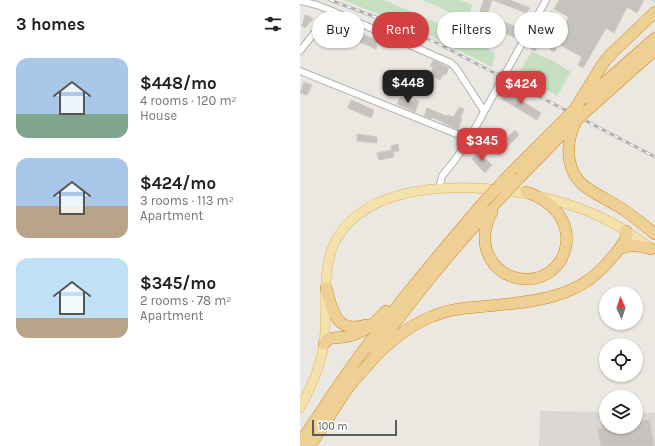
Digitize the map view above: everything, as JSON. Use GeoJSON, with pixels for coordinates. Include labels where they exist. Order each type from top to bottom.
{"type":"FeatureCollection","features":[{"type":"Feature","properties":{"kind":"highway"},"geometry":{"type":"LineString","coordinates":[[655,12],[604,62],[575,115],[568,155],[572,171],[578,180],[586,187],[636,219],[655,234]]}},
{"type":"Feature","properties":{"kind":"highway"},"geometry":{"type":"LineString","coordinates":[[310,446],[348,388],[390,329],[456,247],[521,176],[603,82],[655,38]]}},
{"type":"Feature","properties":{"kind":"highway"},"geometry":{"type":"LineString","coordinates":[[300,444],[386,320],[439,253],[483,203],[509,175],[575,115],[655,50]]}},
{"type":"Feature","properties":{"kind":"highway"},"geometry":{"type":"LineString","coordinates":[[496,204],[489,218],[485,231],[486,244],[492,261],[500,270],[511,276],[528,279],[540,276],[551,271],[562,257],[567,242],[566,231],[561,216],[552,206],[542,199],[526,192]]}},
{"type":"Feature","properties":{"kind":"highway"},"geometry":{"type":"LineString","coordinates":[[348,388],[369,363],[390,343],[408,328],[424,319],[449,310],[540,300],[566,293],[584,284],[599,272],[619,249],[626,238],[626,231]]}},
{"type":"Feature","properties":{"kind":"highway"},"geometry":{"type":"LineString","coordinates":[[619,249],[634,245],[653,251]]}},
{"type":"Feature","properties":{"kind":"highway"},"geometry":{"type":"LineString","coordinates":[[324,344],[328,339],[349,336],[368,327],[382,315],[410,281],[439,253]]}},
{"type":"Feature","properties":{"kind":"highway"},"geometry":{"type":"LineString","coordinates":[[326,288],[333,313],[336,319],[342,324],[349,326],[363,326],[376,320],[382,315]]}},
{"type":"Feature","properties":{"kind":"main road"},"geometry":{"type":"LineString","coordinates":[[300,408],[316,376],[324,344],[326,269],[331,251],[339,235],[352,220],[373,205],[404,194],[439,189],[483,188],[526,192],[574,206],[591,213],[626,231],[653,251]]}},
{"type":"Feature","properties":{"kind":"street"},"geometry":{"type":"LineString","coordinates":[[439,189],[442,176],[469,139],[546,0]]}},
{"type":"Feature","properties":{"kind":"street"},"geometry":{"type":"LineString","coordinates":[[300,1],[317,5],[332,11],[451,63],[456,68],[484,111]]}},
{"type":"Feature","properties":{"kind":"street"},"geometry":{"type":"LineString","coordinates":[[300,52],[332,11]]}},
{"type":"Feature","properties":{"kind":"street"},"geometry":{"type":"LineString","coordinates":[[300,71],[469,139]]}},
{"type":"Feature","properties":{"kind":"shaded area"},"geometry":{"type":"Polygon","coordinates":[[[540,411],[599,412],[599,434],[643,434],[643,412],[655,413],[655,446],[539,446],[540,411]]]}},
{"type":"Feature","properties":{"kind":"green space"},"geometry":{"type":"Polygon","coordinates":[[[343,0],[384,0],[412,12],[373,12],[343,0]]]}},
{"type":"Feature","properties":{"kind":"green space"},"geometry":{"type":"Polygon","coordinates":[[[423,0],[460,0],[472,5],[470,12],[449,12],[423,0]]]}},
{"type":"Feature","properties":{"kind":"green space"},"geometry":{"type":"Polygon","coordinates":[[[429,19],[437,23],[437,40],[429,36],[429,19]]]}},
{"type":"Feature","properties":{"kind":"green space"},"geometry":{"type":"Polygon","coordinates":[[[454,48],[486,48],[495,53],[492,67],[454,48]]]}},
{"type":"Feature","properties":{"kind":"green space"},"geometry":{"type":"Polygon","coordinates":[[[532,51],[545,58],[546,57],[571,72],[557,96],[532,81],[530,84],[517,76],[532,51]]]}},
{"type":"Feature","properties":{"kind":"building"},"geometry":{"type":"Polygon","coordinates":[[[484,0],[492,0],[488,12],[480,12],[484,0]]]}},
{"type":"Feature","properties":{"kind":"building"},"geometry":{"type":"Polygon","coordinates":[[[493,0],[510,0],[530,8],[527,12],[493,0]]]}},
{"type":"Feature","properties":{"kind":"building"},"geometry":{"type":"Polygon","coordinates":[[[559,0],[644,0],[637,13],[627,7],[614,33],[606,28],[583,68],[578,65],[582,57],[566,48],[568,48],[568,12],[560,12],[554,9],[559,0]]]}},
{"type":"Feature","properties":{"kind":"building"},"geometry":{"type":"Polygon","coordinates":[[[305,15],[312,18],[305,28],[302,26],[305,15]]]}},
{"type":"Feature","properties":{"kind":"building"},"geometry":{"type":"Polygon","coordinates":[[[506,23],[514,26],[514,37],[506,34],[506,23]]]}},
{"type":"Feature","properties":{"kind":"building"},"geometry":{"type":"Polygon","coordinates":[[[364,35],[372,38],[372,47],[364,44],[364,35]]]}},
{"type":"Feature","properties":{"kind":"building"},"geometry":{"type":"Polygon","coordinates":[[[551,48],[556,48],[554,52],[550,50],[551,48]]]}},
{"type":"Feature","properties":{"kind":"building"},"geometry":{"type":"Polygon","coordinates":[[[433,60],[449,68],[446,75],[443,74],[440,80],[430,75],[433,67],[430,66],[433,60]]]}},
{"type":"Feature","properties":{"kind":"building"},"geometry":{"type":"Polygon","coordinates":[[[304,82],[312,85],[307,95],[300,93],[304,82]]]}},
{"type":"Feature","properties":{"kind":"building"},"geometry":{"type":"Polygon","coordinates":[[[507,91],[541,113],[537,120],[502,99],[507,91]]]}},
{"type":"Feature","properties":{"kind":"building"},"geometry":{"type":"Polygon","coordinates":[[[400,97],[413,102],[415,99],[419,101],[415,112],[397,104],[400,97]]]}},
{"type":"Feature","properties":{"kind":"building"},"geometry":{"type":"Polygon","coordinates":[[[351,100],[374,110],[371,118],[348,108],[351,100]]]}},
{"type":"Feature","properties":{"kind":"building"},"geometry":{"type":"Polygon","coordinates":[[[459,107],[464,109],[460,118],[462,119],[458,130],[432,117],[431,119],[424,116],[427,108],[446,116],[454,117],[459,107]]]}},
{"type":"Feature","properties":{"kind":"building"},"geometry":{"type":"Polygon","coordinates":[[[515,130],[519,135],[499,155],[495,151],[515,130]]]}},
{"type":"Feature","properties":{"kind":"building"},"geometry":{"type":"Polygon","coordinates":[[[357,134],[377,137],[377,143],[357,141],[357,134]]]}},
{"type":"Feature","properties":{"kind":"building"},"geometry":{"type":"Polygon","coordinates":[[[398,144],[399,151],[393,152],[394,157],[379,160],[377,153],[392,150],[391,146],[398,144]]]}},
{"type":"Feature","properties":{"kind":"building"},"geometry":{"type":"Polygon","coordinates":[[[478,152],[492,165],[485,173],[472,159],[478,152]]]}},
{"type":"Feature","properties":{"kind":"building"},"geometry":{"type":"Polygon","coordinates":[[[649,420],[654,446],[601,446],[599,434],[643,434],[643,421],[649,420]]]}},
{"type":"Feature","properties":{"kind":"railway"},"geometry":{"type":"LineString","coordinates":[[330,0],[389,22],[437,43],[655,157]]}}]}
